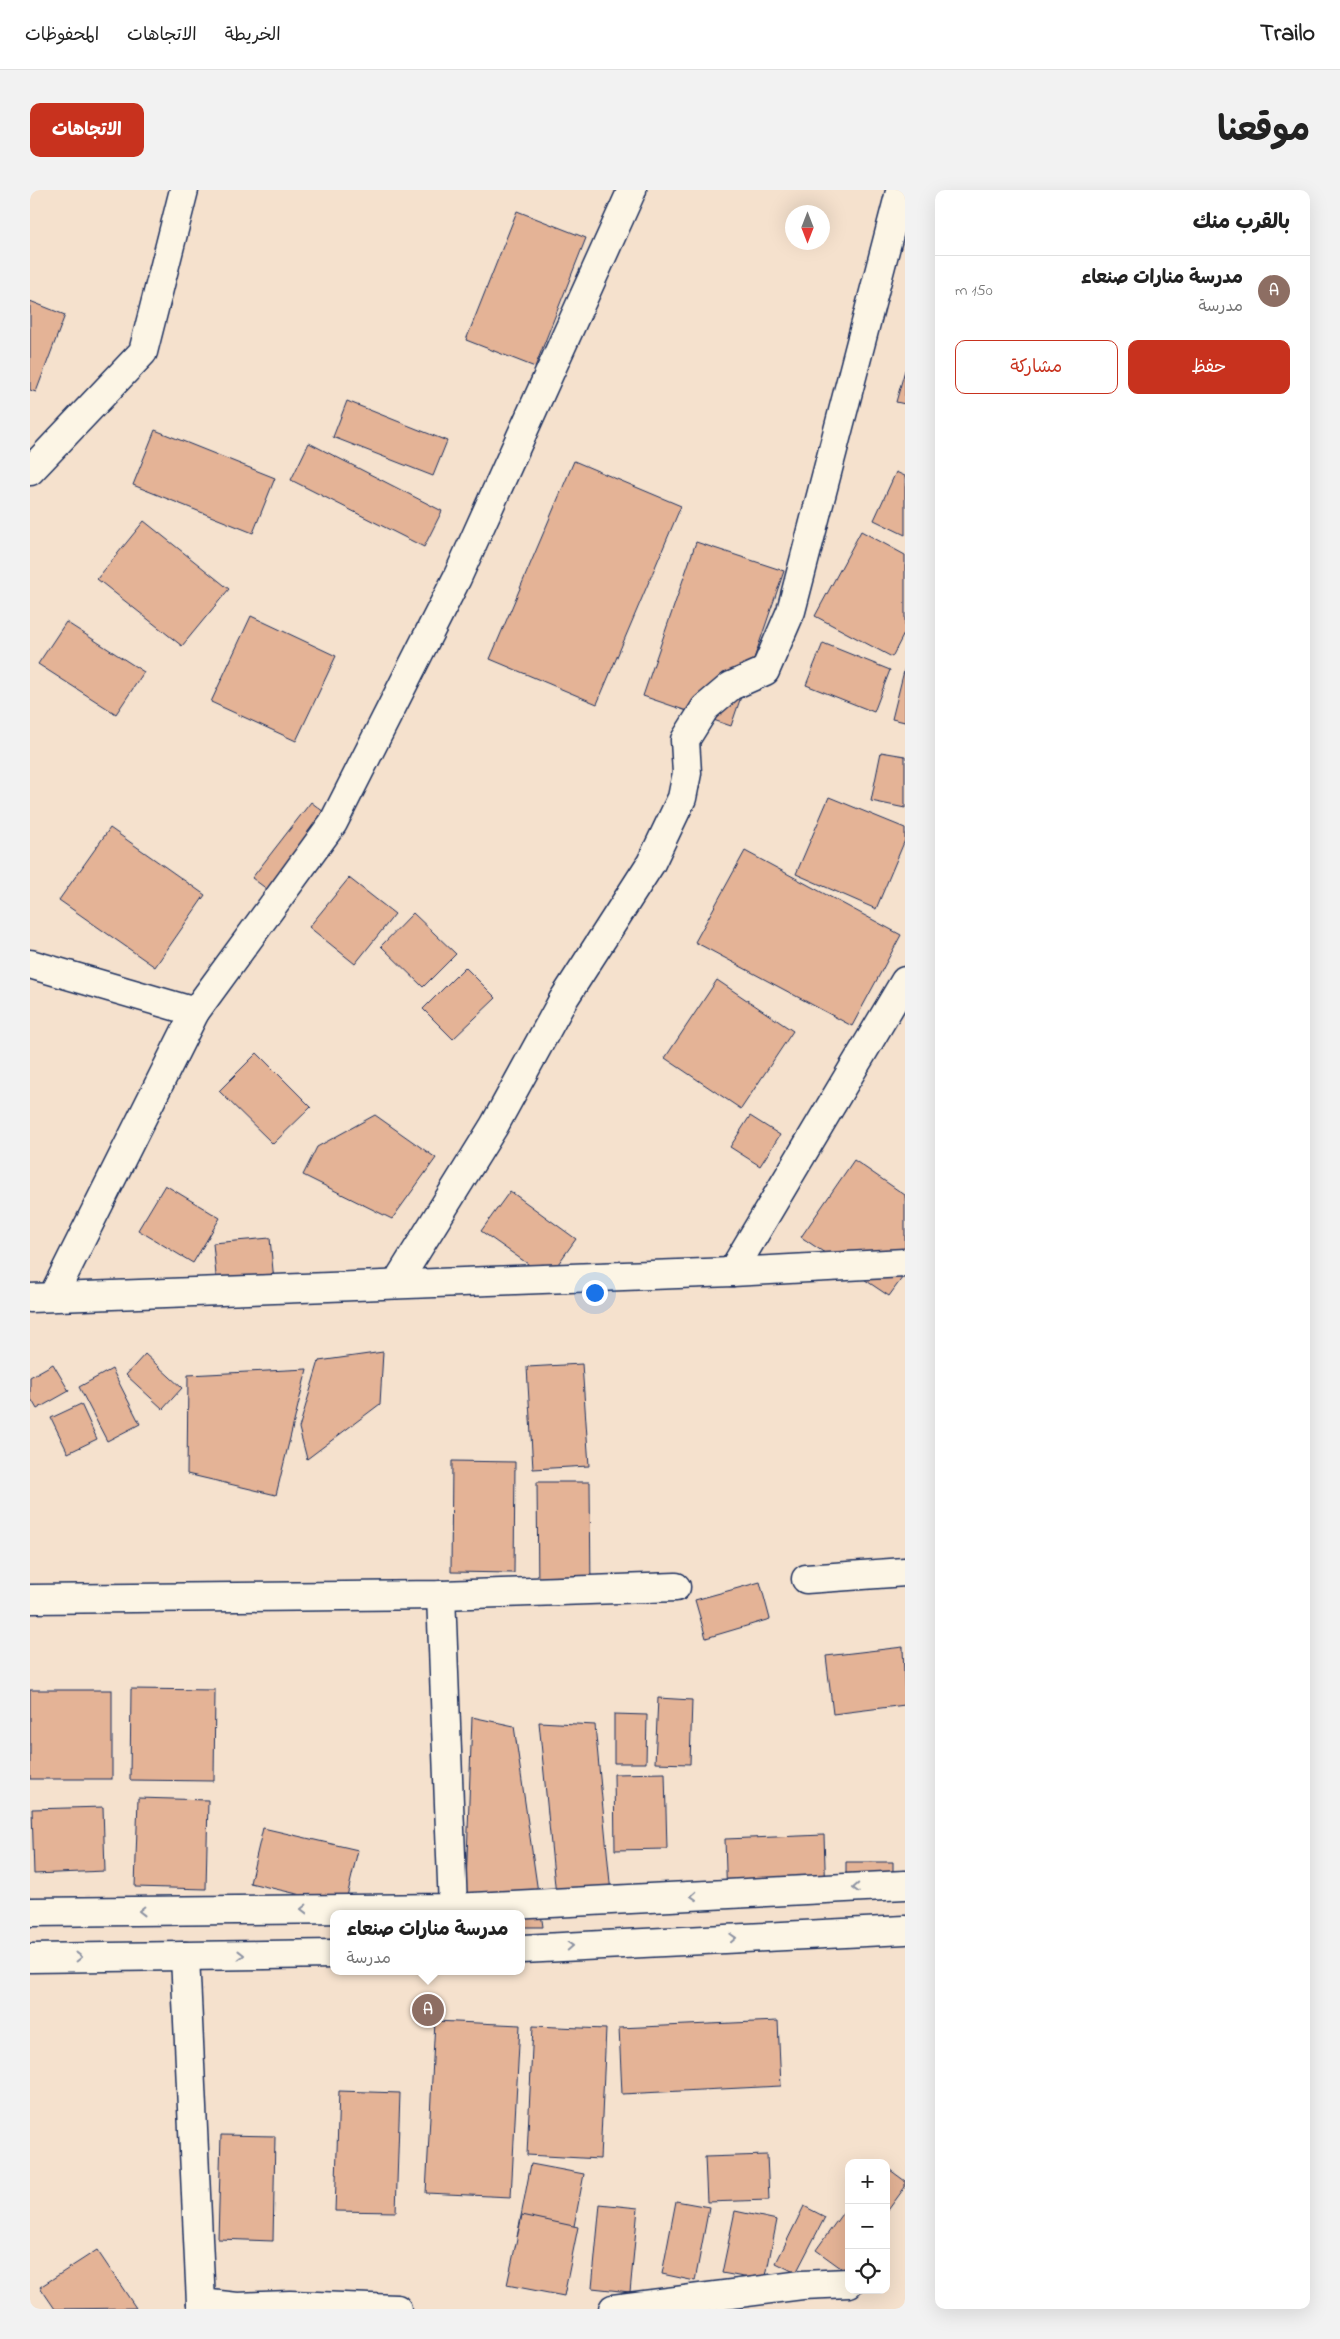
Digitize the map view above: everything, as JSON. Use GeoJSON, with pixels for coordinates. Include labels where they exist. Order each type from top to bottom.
{"type":"FeatureCollection","features":[{"type":"Feature","properties":{"kind":"street"},"geometry":{"type":"LineString","coordinates":[[30,471],[143,352],[184,190]]}},
{"type":"Feature","properties":{"kind":"street"},"geometry":{"type":"LineString","coordinates":[[41,1297],[195,1012],[332,823],[457,578],[632,190]]}},
{"type":"Feature","properties":{"kind":"street"},"geometry":{"type":"LineString","coordinates":[[396,1284],[494,1126],[563,1000],[651,863],[682,798],[687,773],[685,740],[704,708],[731,686],[765,671],[791,611],[898,191]]}},
{"type":"Feature","properties":{"kind":"street"},"geometry":{"type":"LineString","coordinates":[[30,964],[195,1012]]}},
{"type":"Feature","properties":{"kind":"street"},"geometry":{"type":"LineString","coordinates":[[732,1272],[905,981]]}},
{"type":"Feature","properties":{"kind":"street"},"geometry":{"type":"LineString","coordinates":[[41,1297],[732,1272],[905,1263]]}},
{"type":"Feature","properties":{"kind":"street"},"geometry":{"type":"LineString","coordinates":[[806,1579],[905,1572]]}},
{"type":"Feature","properties":{"kind":"street"},"geometry":{"type":"LineString","coordinates":[[30,1599],[441,1595],[676,1587]]}},
{"type":"Feature","properties":{"kind":"street"},"geometry":{"type":"LineString","coordinates":[[441,1595],[453,1908]]}},
{"type":"Feature","properties":{"kind":"street"},"geometry":{"type":"LineString","coordinates":[[30,1912],[453,1908],[905,1885]]}},
{"type":"Feature","properties":{"kind":"street"},"geometry":{"type":"LineString","coordinates":[[525,1949],[905,1930]]}},
{"type":"Feature","properties":{"kind":"street"},"geometry":{"type":"LineString","coordinates":[[30,1958],[330,1954]]}},
{"type":"Feature","properties":{"kind":"street"},"geometry":{"type":"LineString","coordinates":[[185,1956],[201,2306],[290,2305],[398,2309]]}},
{"type":"Feature","properties":{"kind":"street"},"geometry":{"type":"LineString","coordinates":[[613,2309],[802,2285],[845,2283]]}},
{"type":"Feature","properties":{"kind":"building"},"geometry":{"type":"Polygon","coordinates":[[[517,211],[586,238],[535,367],[466,340],[517,211]]]}},
{"type":"Feature","properties":{"kind":"building"},"geometry":{"type":"Polygon","coordinates":[[[30,301],[65,315],[36,392],[30,390],[30,301]]]}},
{"type":"Feature","properties":{"kind":"building"},"geometry":{"type":"Polygon","coordinates":[[[905,370],[905,404],[896,402],[905,370]]]}},
{"type":"Feature","properties":{"kind":"building"},"geometry":{"type":"Polygon","coordinates":[[[347,401],[447,441],[433,476],[333,437],[347,401]]]}},
{"type":"Feature","properties":{"kind":"building"},"geometry":{"type":"Polygon","coordinates":[[[155,430],[275,478],[253,533],[133,485],[155,430]]]}},
{"type":"Feature","properties":{"kind":"building"},"geometry":{"type":"Polygon","coordinates":[[[309,443],[442,511],[424,547],[291,480],[309,443]]]}},
{"type":"Feature","properties":{"kind":"building"},"geometry":{"type":"Polygon","coordinates":[[[574,461],[681,506],[597,704],[490,659],[574,461]]]}},
{"type":"Feature","properties":{"kind":"building"},"geometry":{"type":"Polygon","coordinates":[[[896,472],[905,476],[905,535],[874,520],[896,472]]]}},
{"type":"Feature","properties":{"kind":"building"},"geometry":{"type":"Polygon","coordinates":[[[144,521],[229,589],[182,646],[97,579],[144,521]]]}},
{"type":"Feature","properties":{"kind":"building"},"geometry":{"type":"Polygon","coordinates":[[[861,531],[905,555],[905,632],[892,657],[815,616],[861,531]]]}},
{"type":"Feature","properties":{"kind":"building"},"geometry":{"type":"Polygon","coordinates":[[[696,542],[784,571],[731,726],[643,696],[696,542]]]}},
{"type":"Feature","properties":{"kind":"building"},"geometry":{"type":"Polygon","coordinates":[[[251,616],[336,656],[296,741],[211,702],[251,616]]]}},
{"type":"Feature","properties":{"kind":"building"},"geometry":{"type":"Polygon","coordinates":[[[66,622],[144,672],[116,714],[38,664],[66,622]]]}},
{"type":"Feature","properties":{"kind":"building"},"geometry":{"type":"Polygon","coordinates":[[[823,643],[890,670],[874,712],[806,685],[823,643]]]}},
{"type":"Feature","properties":{"kind":"building"},"geometry":{"type":"Polygon","coordinates":[[[905,667],[905,722],[892,719],[905,667]]]}},
{"type":"Feature","properties":{"kind":"building"},"geometry":{"type":"Polygon","coordinates":[[[881,752],[905,756],[905,808],[871,801],[881,752]]]}},
{"type":"Feature","properties":{"kind":"building"},"geometry":{"type":"Polygon","coordinates":[[[829,797],[905,828],[905,840],[876,909],[796,874],[829,797]]]}},
{"type":"Feature","properties":{"kind":"building"},"geometry":{"type":"Polygon","coordinates":[[[311,802],[334,820],[275,895],[252,878],[311,802]]]}},
{"type":"Feature","properties":{"kind":"building"},"geometry":{"type":"Polygon","coordinates":[[[110,828],[205,895],[155,967],[59,900],[110,828]]]}},
{"type":"Feature","properties":{"kind":"building"},"geometry":{"type":"Polygon","coordinates":[[[745,851],[901,935],[852,1026],[695,942],[745,851]]]}},
{"type":"Feature","properties":{"kind":"building"},"geometry":{"type":"Polygon","coordinates":[[[349,878],[395,914],[355,964],[309,927],[349,878]]]}},
{"type":"Feature","properties":{"kind":"building"},"geometry":{"type":"Polygon","coordinates":[[[413,913],[456,954],[423,987],[381,946],[413,913]]]}},
{"type":"Feature","properties":{"kind":"building"},"geometry":{"type":"Polygon","coordinates":[[[465,967],[496,998],[453,1039],[423,1009],[465,967]]]}},
{"type":"Feature","properties":{"kind":"building"},"geometry":{"type":"Polygon","coordinates":[[[717,980],[793,1031],[741,1109],[665,1058],[717,980]]]}},
{"type":"Feature","properties":{"kind":"building"},"geometry":{"type":"Polygon","coordinates":[[[257,1053],[311,1107],[273,1144],[219,1091],[257,1053]]]}},
{"type":"Feature","properties":{"kind":"building"},"geometry":{"type":"Polygon","coordinates":[[[375,1115],[436,1158],[392,1219],[303,1175],[317,1147],[375,1115]]]}},
{"type":"Feature","properties":{"kind":"building"},"geometry":{"type":"Polygon","coordinates":[[[750,1116],[780,1135],[760,1166],[730,1147],[750,1116]]]}},
{"type":"Feature","properties":{"kind":"building"},"geometry":{"type":"Polygon","coordinates":[[[854,1160],[905,1195],[905,1274],[889,1296],[801,1237],[854,1160]]]}},
{"type":"Feature","properties":{"kind":"building"},"geometry":{"type":"Polygon","coordinates":[[[165,1185],[220,1218],[193,1263],[138,1230],[165,1185]]]}},
{"type":"Feature","properties":{"kind":"building"},"geometry":{"type":"Polygon","coordinates":[[[510,1191],[576,1239],[548,1278],[481,1231],[510,1191]]]}},
{"type":"Feature","properties":{"kind":"building"},"geometry":{"type":"Polygon","coordinates":[[[270,1238],[275,1292],[218,1297],[213,1243],[270,1238]]]}},
{"type":"Feature","properties":{"kind":"building"},"geometry":{"type":"Polygon","coordinates":[[[383,1352],[380,1404],[307,1459],[299,1428],[319,1361],[383,1352]]]}},
{"type":"Feature","properties":{"kind":"building"},"geometry":{"type":"Polygon","coordinates":[[[145,1354],[182,1388],[163,1409],[126,1375],[145,1354]]]}},
{"type":"Feature","properties":{"kind":"building"},"geometry":{"type":"Polygon","coordinates":[[[53,1364],[69,1391],[37,1409],[30,1397],[30,1377],[53,1364]]]}},
{"type":"Feature","properties":{"kind":"building"},"geometry":{"type":"Polygon","coordinates":[[[582,1364],[589,1466],[533,1469],[527,1367],[582,1364]]]}},
{"type":"Feature","properties":{"kind":"building"},"geometry":{"type":"Polygon","coordinates":[[[112,1369],[140,1424],[107,1441],[79,1387],[112,1369]]]}},
{"type":"Feature","properties":{"kind":"building"},"geometry":{"type":"Polygon","coordinates":[[[307,1369],[276,1495],[187,1474],[188,1375],[307,1369]]]}},
{"type":"Feature","properties":{"kind":"building"},"geometry":{"type":"Polygon","coordinates":[[[81,1404],[97,1439],[68,1453],[51,1418],[81,1404]]]}},
{"type":"Feature","properties":{"kind":"building"},"geometry":{"type":"Polygon","coordinates":[[[452,1461],[515,1462],[514,1573],[451,1572],[452,1461]]]}},
{"type":"Feature","properties":{"kind":"building"},"geometry":{"type":"Polygon","coordinates":[[[537,1482],[590,1482],[591,1594],[538,1594],[537,1482]]]}},
{"type":"Feature","properties":{"kind":"building"},"geometry":{"type":"Polygon","coordinates":[[[760,1582],[770,1619],[706,1638],[695,1600],[760,1582]]]}},
{"type":"Feature","properties":{"kind":"building"},"geometry":{"type":"Polygon","coordinates":[[[903,1647],[905,1705],[833,1714],[826,1656],[903,1647]]]}},
{"type":"Feature","properties":{"kind":"building"},"geometry":{"type":"Polygon","coordinates":[[[131,1689],[215,1690],[214,1781],[130,1780],[131,1689]]]}},
{"type":"Feature","properties":{"kind":"building"},"geometry":{"type":"Polygon","coordinates":[[[30,1690],[112,1690],[112,1779],[30,1779],[30,1690]]]}},
{"type":"Feature","properties":{"kind":"building"},"geometry":{"type":"Polygon","coordinates":[[[658,1698],[692,1700],[690,1764],[655,1763],[658,1698]]]}},
{"type":"Feature","properties":{"kind":"building"},"geometry":{"type":"Polygon","coordinates":[[[614,1714],[647,1715],[646,1763],[614,1763],[614,1714]]]}},
{"type":"Feature","properties":{"kind":"building"},"geometry":{"type":"Polygon","coordinates":[[[472,1717],[514,1726],[543,1927],[525,1927],[525,1910],[465,1910],[472,1717]]]}},
{"type":"Feature","properties":{"kind":"building"},"geometry":{"type":"Polygon","coordinates":[[[539,1722],[595,1725],[612,1904],[557,1906],[539,1722]]]}},
{"type":"Feature","properties":{"kind":"building"},"geometry":{"type":"Polygon","coordinates":[[[665,1773],[667,1849],[615,1850],[614,1774],[665,1773]]]}},
{"type":"Feature","properties":{"kind":"building"},"geometry":{"type":"Polygon","coordinates":[[[138,1798],[208,1800],[206,1889],[135,1887],[138,1798]]]}},
{"type":"Feature","properties":{"kind":"building"},"geometry":{"type":"Polygon","coordinates":[[[103,1807],[105,1871],[34,1874],[32,1809],[103,1807]]]}},
{"type":"Feature","properties":{"kind":"building"},"geometry":{"type":"Polygon","coordinates":[[[263,1828],[358,1850],[345,1905],[250,1883],[263,1828]]]}},
{"type":"Feature","properties":{"kind":"building"},"geometry":{"type":"Polygon","coordinates":[[[824,1835],[826,1898],[727,1902],[725,1839],[824,1835]]]}},
{"type":"Feature","properties":{"kind":"building"},"geometry":{"type":"Polygon","coordinates":[[[846,1862],[893,1862],[893,1897],[846,1896],[846,1862]]]}},
{"type":"Feature","properties":{"kind":"building"},"geometry":{"type":"Polygon","coordinates":[[[435,2021],[520,2025],[511,2197],[426,2193],[435,2021]]]}},
{"type":"Feature","properties":{"kind":"building"},"geometry":{"type":"Polygon","coordinates":[[[778,2021],[781,2086],[622,2094],[619,2028],[778,2021]]]}},
{"type":"Feature","properties":{"kind":"building"},"geometry":{"type":"Polygon","coordinates":[[[533,2026],[606,2029],[600,2159],[527,2155],[533,2026]]]}},
{"type":"Feature","properties":{"kind":"building"},"geometry":{"type":"Polygon","coordinates":[[[339,2091],[400,2093],[396,2212],[335,2211],[339,2091]]]}},
{"type":"Feature","properties":{"kind":"building"},"geometry":{"type":"Polygon","coordinates":[[[221,2135],[275,2136],[273,2241],[218,2239],[221,2135]]]}},
{"type":"Feature","properties":{"kind":"building"},"geometry":{"type":"Polygon","coordinates":[[[767,2155],[769,2200],[707,2202],[705,2157],[767,2155]]]}},
{"type":"Feature","properties":{"kind":"building"},"geometry":{"type":"Polygon","coordinates":[[[531,2164],[584,2174],[570,2247],[517,2237],[531,2164]]]}},
{"type":"Feature","properties":{"kind":"building"},"geometry":{"type":"Polygon","coordinates":[[[890,2170],[905,2181],[905,2187],[890,2208],[890,2170]]]}},
{"type":"Feature","properties":{"kind":"building"},"geometry":{"type":"Polygon","coordinates":[[[676,2201],[709,2207],[695,2281],[662,2274],[676,2201]]]}},
{"type":"Feature","properties":{"kind":"building"},"geometry":{"type":"Polygon","coordinates":[[[600,2204],[638,2208],[630,2292],[592,2288],[600,2204]]]}},
{"type":"Feature","properties":{"kind":"building"},"geometry":{"type":"Polygon","coordinates":[[[804,2206],[825,2217],[796,2273],[776,2263],[804,2206]]]}},
{"type":"Feature","properties":{"kind":"building"},"geometry":{"type":"Polygon","coordinates":[[[845,2210],[845,2271],[816,2250],[845,2210]]]}},
{"type":"Feature","properties":{"kind":"building"},"geometry":{"type":"Polygon","coordinates":[[[735,2211],[777,2220],[765,2281],[722,2273],[735,2211]]]}},
{"type":"Feature","properties":{"kind":"building"},"geometry":{"type":"Polygon","coordinates":[[[522,2215],[578,2227],[564,2296],[507,2285],[522,2215]]]}},
{"type":"Feature","properties":{"kind":"building"},"geometry":{"type":"Polygon","coordinates":[[[97,2250],[136,2308],[55,2309],[40,2287],[97,2250]]]}},
{"type":"Feature","properties":{"kind":"place","name":"مدرسة منارات صنعاء"},"geometry":{"type":"Point","coordinates":[428,2010]}}]}
